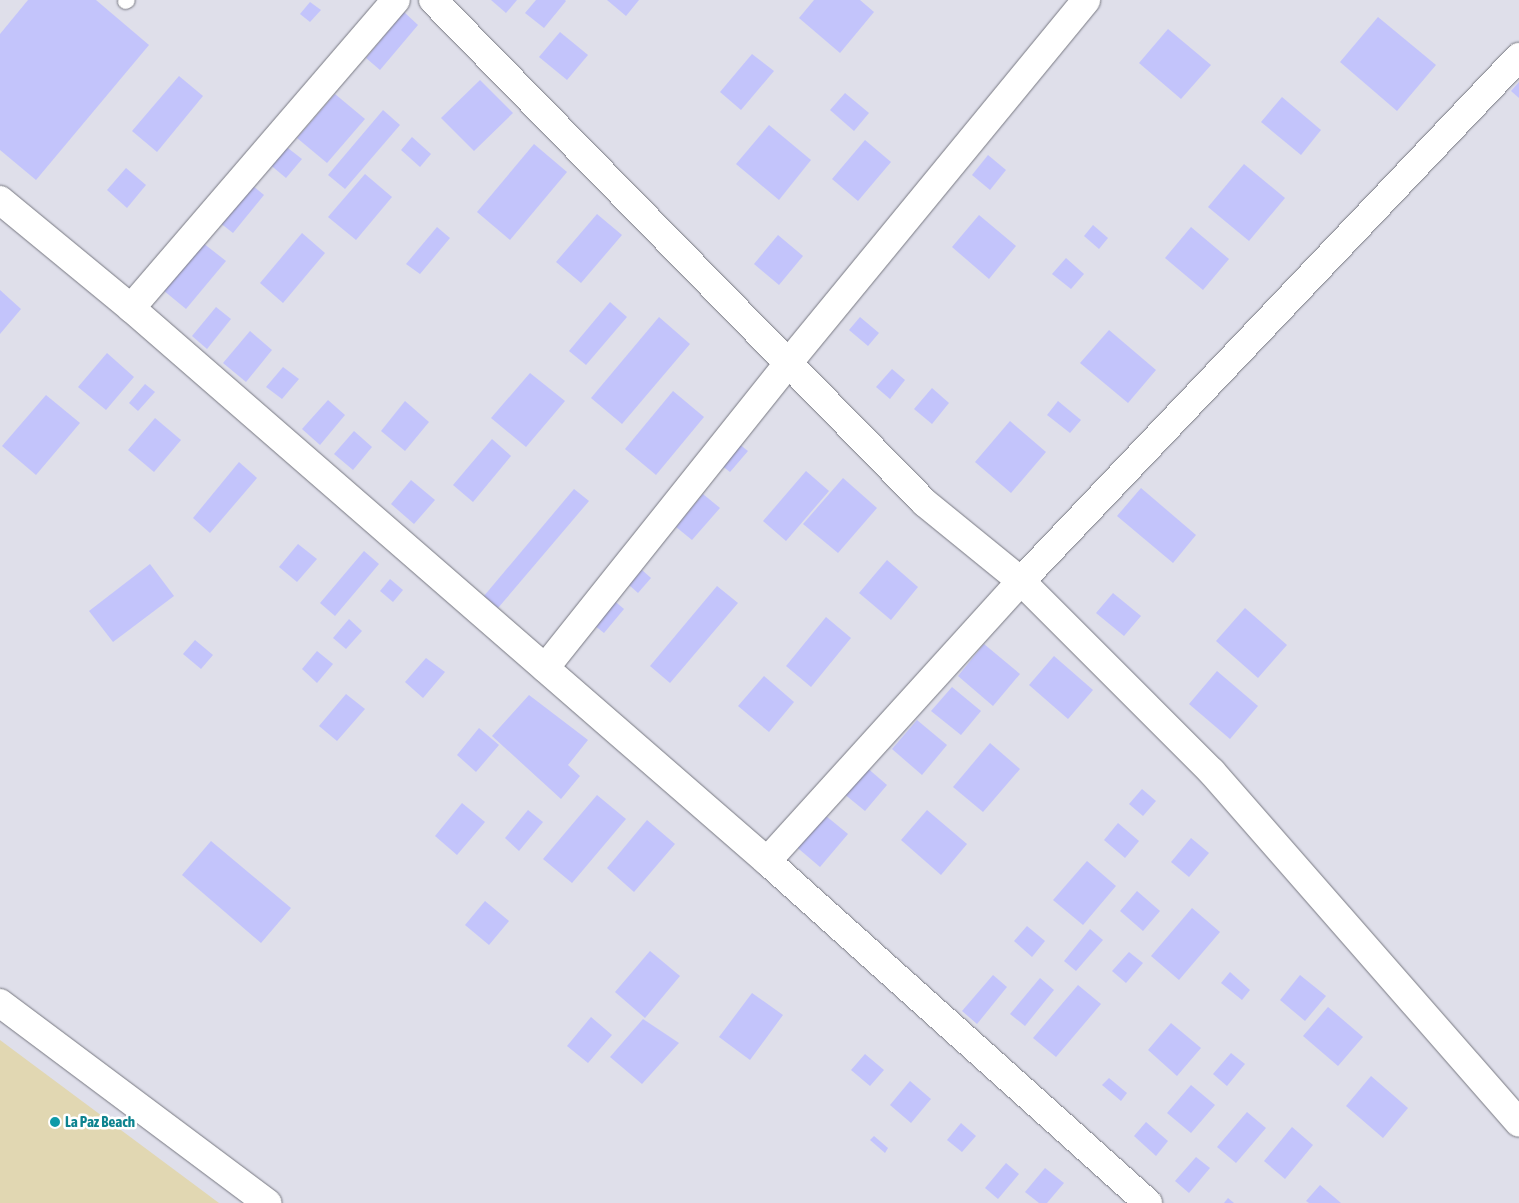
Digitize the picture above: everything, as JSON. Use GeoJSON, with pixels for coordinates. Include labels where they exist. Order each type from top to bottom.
{"type":"FeatureCollection","features":[{"type":"Feature","properties":{"kind":"street"},"geometry":{"type":"LineString","coordinates":[[131,308],[396,0]]}},
{"type":"Feature","properties":{"kind":"street"},"geometry":{"type":"LineString","coordinates":[[433,0],[925,503],[1021,581],[1212,772],[1519,1123]]}},
{"type":"Feature","properties":{"kind":"street"},"geometry":{"type":"LineString","coordinates":[[545,668],[789,362],[1086,0]]}},
{"type":"Feature","properties":{"kind":"street"},"geometry":{"type":"LineString","coordinates":[[767,860],[1021,581],[1519,57]]}},
{"type":"Feature","properties":{"kind":"street"},"geometry":{"type":"LineString","coordinates":[[3,210],[131,308],[767,860],[1148,1203]]}},
{"type":"Feature","properties":{"kind":"street"},"geometry":{"type":"LineString","coordinates":[[0,1003],[267,1203]]}},
{"type":"Feature","properties":{"kind":"sand","name":"La Paz Beach"},"geometry":{"type":"Polygon","coordinates":[[[0,1040],[219,1203],[0,1203],[0,1040]]]}},
{"type":"Feature","properties":{"kind":"building"},"geometry":{"type":"Polygon","coordinates":[[[28,0],[96,0],[149,45],[36,180],[0,150],[0,34],[28,0]]]}},
{"type":"Feature","properties":{"kind":"building"},"geometry":{"type":"Polygon","coordinates":[[[491,0],[517,0],[506,13],[491,0]]]}},
{"type":"Feature","properties":{"kind":"building"},"geometry":{"type":"Polygon","coordinates":[[[536,0],[566,1],[544,28],[525,13],[536,0]]]}},
{"type":"Feature","properties":{"kind":"building"},"geometry":{"type":"Polygon","coordinates":[[[607,0],[639,0],[626,16],[607,0]]]}},
{"type":"Feature","properties":{"kind":"building"},"geometry":{"type":"Polygon","coordinates":[[[814,0],[860,0],[874,12],[840,53],[799,18],[814,0]]]}},
{"type":"Feature","properties":{"kind":"building"},"geometry":{"type":"Polygon","coordinates":[[[310,2],[321,10],[310,22],[300,14],[310,2]]]}},
{"type":"Feature","properties":{"kind":"building"},"geometry":{"type":"Polygon","coordinates":[[[404,12],[418,25],[380,70],[366,58],[404,12]]]}},
{"type":"Feature","properties":{"kind":"building"},"geometry":{"type":"Polygon","coordinates":[[[1378,17],[1436,65],[1397,111],[1340,62],[1378,17]]]}},
{"type":"Feature","properties":{"kind":"building"},"geometry":{"type":"Polygon","coordinates":[[[1168,29],[1211,65],[1181,99],[1139,63],[1168,29]]]}},
{"type":"Feature","properties":{"kind":"building"},"geometry":{"type":"Polygon","coordinates":[[[560,32],[588,55],[567,80],[539,57],[560,32]]]}},
{"type":"Feature","properties":{"kind":"building"},"geometry":{"type":"Polygon","coordinates":[[[752,54],[774,71],[741,110],[720,92],[752,54]]]}},
{"type":"Feature","properties":{"kind":"building"},"geometry":{"type":"Polygon","coordinates":[[[179,76],[203,96],[157,152],[132,131],[179,76]]]}},
{"type":"Feature","properties":{"kind":"building"},"geometry":{"type":"Polygon","coordinates":[[[480,80],[513,113],[474,151],[441,118],[480,80]]]}},
{"type":"Feature","properties":{"kind":"building"},"geometry":{"type":"Polygon","coordinates":[[[1519,82],[1519,98],[1511,91],[1519,82]]]}},
{"type":"Feature","properties":{"kind":"building"},"geometry":{"type":"Polygon","coordinates":[[[845,93],[869,113],[854,131],[830,110],[845,93]]]}},
{"type":"Feature","properties":{"kind":"building"},"geometry":{"type":"Polygon","coordinates":[[[335,94],[365,119],[327,163],[297,138],[335,94]]]}},
{"type":"Feature","properties":{"kind":"building"},"geometry":{"type":"Polygon","coordinates":[[[1282,97],[1321,130],[1301,155],[1261,122],[1282,97]]]}},
{"type":"Feature","properties":{"kind":"building"},"geometry":{"type":"Polygon","coordinates":[[[383,110],[400,125],[345,189],[328,175],[383,110]]]}},
{"type":"Feature","properties":{"kind":"building"},"geometry":{"type":"Polygon","coordinates":[[[769,125],[811,160],[779,200],[736,164],[769,125]]]}},
{"type":"Feature","properties":{"kind":"building"},"geometry":{"type":"Polygon","coordinates":[[[412,137],[431,154],[420,167],[401,150],[412,137]]]}},
{"type":"Feature","properties":{"kind":"building"},"geometry":{"type":"Polygon","coordinates":[[[865,140],[891,162],[858,201],[832,179],[865,140]]]}},
{"type":"Feature","properties":{"kind":"building"},"geometry":{"type":"Polygon","coordinates":[[[534,144],[567,172],[510,240],[477,212],[534,144]]]}},
{"type":"Feature","properties":{"kind":"building"},"geometry":{"type":"Polygon","coordinates":[[[284,145],[302,159],[286,178],[268,163],[284,145]]]}},
{"type":"Feature","properties":{"kind":"building"},"geometry":{"type":"Polygon","coordinates":[[[988,155],[1006,170],[990,190],[972,175],[988,155]]]}},
{"type":"Feature","properties":{"kind":"building"},"geometry":{"type":"Polygon","coordinates":[[[1244,164],[1285,198],[1249,241],[1208,207],[1244,164]]]}},
{"type":"Feature","properties":{"kind":"building"},"geometry":{"type":"Polygon","coordinates":[[[126,168],[146,185],[127,208],[107,190],[126,168]]]}},
{"type":"Feature","properties":{"kind":"building"},"geometry":{"type":"Polygon","coordinates":[[[365,174],[392,197],[356,240],[328,217],[365,174]]]}},
{"type":"Feature","properties":{"kind":"building"},"geometry":{"type":"Polygon","coordinates":[[[247,181],[264,195],[233,233],[215,219],[247,181]]]}},
{"type":"Feature","properties":{"kind":"building"},"geometry":{"type":"Polygon","coordinates":[[[597,214],[622,235],[581,283],[556,262],[597,214]]]}},
{"type":"Feature","properties":{"kind":"building"},"geometry":{"type":"Polygon","coordinates":[[[979,215],[1016,246],[989,279],[952,247],[979,215]]]}},
{"type":"Feature","properties":{"kind":"building"},"geometry":{"type":"Polygon","coordinates":[[[1093,225],[1108,238],[1099,249],[1084,236],[1093,225]]]}},
{"type":"Feature","properties":{"kind":"building"},"geometry":{"type":"Polygon","coordinates":[[[437,227],[450,238],[420,274],[406,264],[437,227]]]}},
{"type":"Feature","properties":{"kind":"building"},"geometry":{"type":"Polygon","coordinates":[[[1191,227],[1229,259],[1203,290],[1165,258],[1191,227]]]}},
{"type":"Feature","properties":{"kind":"building"},"geometry":{"type":"Polygon","coordinates":[[[302,233],[325,253],[283,303],[260,283],[302,233]]]}},
{"type":"Feature","properties":{"kind":"building"},"geometry":{"type":"Polygon","coordinates":[[[778,235],[803,256],[779,285],[754,264],[778,235]]]}},
{"type":"Feature","properties":{"kind":"building"},"geometry":{"type":"Polygon","coordinates":[[[203,243],[226,261],[186,309],[163,290],[203,243]]]}},
{"type":"Feature","properties":{"kind":"building"},"geometry":{"type":"Polygon","coordinates":[[[1066,258],[1084,274],[1071,289],[1052,274],[1066,258]]]}},
{"type":"Feature","properties":{"kind":"building"},"geometry":{"type":"Polygon","coordinates":[[[0,290],[21,309],[0,334],[0,290]]]}},
{"type":"Feature","properties":{"kind":"building"},"geometry":{"type":"Polygon","coordinates":[[[610,302],[627,317],[586,365],[569,351],[610,302]]]}},
{"type":"Feature","properties":{"kind":"building"},"geometry":{"type":"Polygon","coordinates":[[[216,307],[231,319],[207,349],[192,336],[216,307]]]}},
{"type":"Feature","properties":{"kind":"building"},"geometry":{"type":"Polygon","coordinates":[[[659,317],[690,344],[622,424],[591,398],[659,317]]]}},
{"type":"Feature","properties":{"kind":"building"},"geometry":{"type":"Polygon","coordinates":[[[860,317],[879,333],[868,346],[849,330],[860,317]]]}},
{"type":"Feature","properties":{"kind":"building"},"geometry":{"type":"Polygon","coordinates":[[[1109,330],[1156,370],[1128,403],[1080,363],[1109,330]]]}},
{"type":"Feature","properties":{"kind":"building"},"geometry":{"type":"Polygon","coordinates":[[[250,331],[272,350],[246,382],[223,363],[250,331]]]}},
{"type":"Feature","properties":{"kind":"building"},"geometry":{"type":"Polygon","coordinates":[[[107,353],[134,377],[106,410],[78,387],[107,353]]]}},
{"type":"Feature","properties":{"kind":"building"},"geometry":{"type":"Polygon","coordinates":[[[283,367],[299,379],[282,399],[266,387],[283,367]]]}},
{"type":"Feature","properties":{"kind":"building"},"geometry":{"type":"Polygon","coordinates":[[[892,369],[905,380],[890,399],[876,387],[892,369]]]}},
{"type":"Feature","properties":{"kind":"building"},"geometry":{"type":"Polygon","coordinates":[[[530,373],[565,401],[526,447],[491,418],[530,373]]]}},
{"type":"Feature","properties":{"kind":"building"},"geometry":{"type":"Polygon","coordinates":[[[145,384],[155,392],[138,411],[129,403],[145,384]]]}},
{"type":"Feature","properties":{"kind":"building"},"geometry":{"type":"Polygon","coordinates":[[[932,388],[949,403],[932,424],[914,409],[932,388]]]}},
{"type":"Feature","properties":{"kind":"building"},"geometry":{"type":"Polygon","coordinates":[[[673,391],[704,417],[656,475],[625,449],[673,391]]]}},
{"type":"Feature","properties":{"kind":"building"},"geometry":{"type":"Polygon","coordinates":[[[46,395],[80,423],[36,475],[2,446],[46,395]]]}},
{"type":"Feature","properties":{"kind":"building"},"geometry":{"type":"Polygon","coordinates":[[[328,400],[345,415],[320,445],[302,429],[328,400]]]}},
{"type":"Feature","properties":{"kind":"building"},"geometry":{"type":"Polygon","coordinates":[[[405,401],[429,422],[405,451],[381,431],[405,401]]]}},
{"type":"Feature","properties":{"kind":"building"},"geometry":{"type":"Polygon","coordinates":[[[1058,401],[1081,420],[1070,433],[1047,415],[1058,401]]]}},
{"type":"Feature","properties":{"kind":"building"},"geometry":{"type":"Polygon","coordinates":[[[155,418],[181,440],[154,472],[128,450],[155,418]]]}},
{"type":"Feature","properties":{"kind":"building"},"geometry":{"type":"Polygon","coordinates":[[[1010,421],[1046,452],[1011,493],[975,462],[1010,421]]]}},
{"type":"Feature","properties":{"kind":"building"},"geometry":{"type":"Polygon","coordinates":[[[354,431],[372,447],[353,470],[334,454],[354,431]]]}},
{"type":"Feature","properties":{"kind":"building"},"geometry":{"type":"Polygon","coordinates":[[[492,439],[511,456],[473,502],[453,485],[492,439]]]}},
{"type":"Feature","properties":{"kind":"building"},"geometry":{"type":"Polygon","coordinates":[[[739,444],[748,451],[730,472],[721,465],[739,444]]]}},
{"type":"Feature","properties":{"kind":"building"},"geometry":{"type":"Polygon","coordinates":[[[239,462],[257,478],[210,533],[193,518],[239,462]]]}},
{"type":"Feature","properties":{"kind":"building"},"geometry":{"type":"Polygon","coordinates":[[[806,471],[829,491],[786,541],[763,521],[806,471]]]}},
{"type":"Feature","properties":{"kind":"building"},"geometry":{"type":"Polygon","coordinates":[[[843,478],[877,508],[838,553],[803,524],[843,478]]]}},
{"type":"Feature","properties":{"kind":"building"},"geometry":{"type":"Polygon","coordinates":[[[411,480],[435,500],[414,524],[391,504],[411,480]]]}},
{"type":"Feature","properties":{"kind":"building"},"geometry":{"type":"Polygon","coordinates":[[[1141,488],[1196,535],[1173,563],[1117,516],[1141,488]]]}},
{"type":"Feature","properties":{"kind":"building"},"geometry":{"type":"Polygon","coordinates":[[[574,489],[589,501],[498,608],[484,596],[574,489]]]}},
{"type":"Feature","properties":{"kind":"building"},"geometry":{"type":"Polygon","coordinates":[[[703,494],[720,508],[692,540],[676,527],[703,494]]]}},
{"type":"Feature","properties":{"kind":"building"},"geometry":{"type":"Polygon","coordinates":[[[298,544],[317,559],[297,582],[279,567],[298,544]]]}},
{"type":"Feature","properties":{"kind":"building"},"geometry":{"type":"Polygon","coordinates":[[[364,551],[379,564],[335,616],[320,603],[364,551]]]}},
{"type":"Feature","properties":{"kind":"building"},"geometry":{"type":"Polygon","coordinates":[[[887,560],[918,587],[891,620],[859,593],[887,560]]]}},
{"type":"Feature","properties":{"kind":"building"},"geometry":{"type":"Polygon","coordinates":[[[150,564],[174,596],[113,642],[89,611],[150,564]]]}},
{"type":"Feature","properties":{"kind":"building"},"geometry":{"type":"Polygon","coordinates":[[[642,570],[651,578],[638,593],[629,585],[642,570]]]}},
{"type":"Feature","properties":{"kind":"building"},"geometry":{"type":"Polygon","coordinates":[[[390,579],[403,590],[393,602],[380,591],[390,579]]]}},
{"type":"Feature","properties":{"kind":"building"},"geometry":{"type":"Polygon","coordinates":[[[717,586],[738,603],[670,683],[650,666],[717,586]]]}},
{"type":"Feature","properties":{"kind":"building"},"geometry":{"type":"Polygon","coordinates":[[[1113,593],[1141,616],[1124,636],[1096,613],[1113,593]]]}},
{"type":"Feature","properties":{"kind":"building"},"geometry":{"type":"Polygon","coordinates":[[[611,598],[624,609],[604,633],[590,622],[611,598]]]}},
{"type":"Feature","properties":{"kind":"building"},"geometry":{"type":"Polygon","coordinates":[[[1245,608],[1287,645],[1258,678],[1216,641],[1245,608]]]}},
{"type":"Feature","properties":{"kind":"building"},"geometry":{"type":"Polygon","coordinates":[[[826,617],[851,638],[811,687],[786,666],[826,617]]]}},
{"type":"Feature","properties":{"kind":"building"},"geometry":{"type":"Polygon","coordinates":[[[349,619],[362,631],[346,649],[333,638],[349,619]]]}},
{"type":"Feature","properties":{"kind":"building"},"geometry":{"type":"Polygon","coordinates":[[[195,640],[213,655],[201,669],[183,654],[195,640]]]}},
{"type":"Feature","properties":{"kind":"building"},"geometry":{"type":"Polygon","coordinates":[[[984,644],[1020,674],[993,706],[958,676],[984,644]]]}},
{"type":"Feature","properties":{"kind":"building"},"geometry":{"type":"Polygon","coordinates":[[[317,651],[333,664],[317,683],[302,669],[317,651]]]}},
{"type":"Feature","properties":{"kind":"building"},"geometry":{"type":"Polygon","coordinates":[[[1054,656],[1093,690],[1068,719],[1029,685],[1054,656]]]}},
{"type":"Feature","properties":{"kind":"building"},"geometry":{"type":"Polygon","coordinates":[[[426,658],[445,672],[423,698],[405,682],[426,658]]]}},
{"type":"Feature","properties":{"kind":"building"},"geometry":{"type":"Polygon","coordinates":[[[1217,671],[1258,706],[1230,739],[1189,704],[1217,671]]]}},
{"type":"Feature","properties":{"kind":"building"},"geometry":{"type":"Polygon","coordinates":[[[764,676],[794,702],[769,732],[738,706],[764,676]]]}},
{"type":"Feature","properties":{"kind":"building"},"geometry":{"type":"Polygon","coordinates":[[[952,687],[981,711],[961,735],[931,711],[952,687]]]}},
{"type":"Feature","properties":{"kind":"building"},"geometry":{"type":"Polygon","coordinates":[[[346,694],[365,709],[337,741],[319,726],[346,694]]]}},
{"type":"Feature","properties":{"kind":"building"},"geometry":{"type":"Polygon","coordinates":[[[529,695],[588,740],[568,765],[580,776],[561,799],[492,736],[529,695]]]}},
{"type":"Feature","properties":{"kind":"building"},"geometry":{"type":"Polygon","coordinates":[[[917,720],[947,745],[922,775],[892,749],[917,720]]]}},
{"type":"Feature","properties":{"kind":"building"},"geometry":{"type":"Polygon","coordinates":[[[479,728],[499,745],[476,772],[457,755],[479,728]]]}},
{"type":"Feature","properties":{"kind":"building"},"geometry":{"type":"Polygon","coordinates":[[[990,743],[1020,769],[983,812],[953,787],[990,743]]]}},
{"type":"Feature","properties":{"kind":"building"},"geometry":{"type":"Polygon","coordinates":[[[865,766],[887,785],[865,811],[843,793],[865,766]]]}},
{"type":"Feature","properties":{"kind":"building"},"geometry":{"type":"Polygon","coordinates":[[[1142,789],[1156,801],[1143,816],[1129,804],[1142,789]]]}},
{"type":"Feature","properties":{"kind":"building"},"geometry":{"type":"Polygon","coordinates":[[[597,795],[626,819],[572,883],[543,859],[597,795]]]}},
{"type":"Feature","properties":{"kind":"building"},"geometry":{"type":"Polygon","coordinates":[[[462,803],[485,822],[457,855],[435,836],[462,803]]]}},
{"type":"Feature","properties":{"kind":"building"},"geometry":{"type":"Polygon","coordinates":[[[528,810],[543,822],[519,851],[505,838],[528,810]]]}},
{"type":"Feature","properties":{"kind":"building"},"geometry":{"type":"Polygon","coordinates":[[[927,810],[967,844],[941,875],[901,840],[927,810]]]}},
{"type":"Feature","properties":{"kind":"building"},"geometry":{"type":"Polygon","coordinates":[[[820,811],[848,834],[820,867],[793,844],[820,811]]]}},
{"type":"Feature","properties":{"kind":"building"},"geometry":{"type":"Polygon","coordinates":[[[647,820],[675,844],[634,892],[607,868],[647,820]]]}},
{"type":"Feature","properties":{"kind":"building"},"geometry":{"type":"Polygon","coordinates":[[[1118,823],[1139,841],[1125,858],[1104,840],[1118,823]]]}},
{"type":"Feature","properties":{"kind":"building"},"geometry":{"type":"Polygon","coordinates":[[[1191,838],[1209,853],[1189,877],[1171,862],[1191,838]]]}},
{"type":"Feature","properties":{"kind":"building"},"geometry":{"type":"Polygon","coordinates":[[[211,841],[291,908],[261,943],[182,875],[211,841]]]}},
{"type":"Feature","properties":{"kind":"building"},"geometry":{"type":"Polygon","coordinates":[[[1087,861],[1116,886],[1083,925],[1053,900],[1087,861]]]}},
{"type":"Feature","properties":{"kind":"building"},"geometry":{"type":"Polygon","coordinates":[[[1137,891],[1160,911],[1143,931],[1120,911],[1137,891]]]}},
{"type":"Feature","properties":{"kind":"building"},"geometry":{"type":"Polygon","coordinates":[[[485,901],[509,921],[489,945],[465,925],[485,901]]]}},
{"type":"Feature","properties":{"kind":"building"},"geometry":{"type":"Polygon","coordinates":[[[1192,908],[1220,932],[1179,980],[1151,956],[1192,908]]]}},
{"type":"Feature","properties":{"kind":"building"},"geometry":{"type":"Polygon","coordinates":[[[1027,926],[1045,941],[1032,957],[1014,941],[1027,926]]]}},
{"type":"Feature","properties":{"kind":"building"},"geometry":{"type":"Polygon","coordinates":[[[1090,929],[1103,940],[1076,971],[1064,961],[1090,929]]]}},
{"type":"Feature","properties":{"kind":"building"},"geometry":{"type":"Polygon","coordinates":[[[650,951],[680,976],[645,1018],[615,992],[650,951]]]}},
{"type":"Feature","properties":{"kind":"building"},"geometry":{"type":"Polygon","coordinates":[[[1129,952],[1143,963],[1126,983],[1112,971],[1129,952]]]}},
{"type":"Feature","properties":{"kind":"building"},"geometry":{"type":"Polygon","coordinates":[[[1230,972],[1250,990],[1242,1000],[1221,983],[1230,972]]]}},
{"type":"Feature","properties":{"kind":"building"},"geometry":{"type":"Polygon","coordinates":[[[993,975],[1007,987],[977,1024],[962,1011],[993,975]]]}},
{"type":"Feature","properties":{"kind":"building"},"geometry":{"type":"Polygon","coordinates":[[[1300,975],[1326,996],[1305,1021],[1280,1000],[1300,975]]]}},
{"type":"Feature","properties":{"kind":"building"},"geometry":{"type":"Polygon","coordinates":[[[1040,978],[1054,990],[1025,1026],[1010,1014],[1040,978]]]}},
{"type":"Feature","properties":{"kind":"building"},"geometry":{"type":"Polygon","coordinates":[[[1078,985],[1101,1004],[1056,1057],[1033,1038],[1078,985]]]}},
{"type":"Feature","properties":{"kind":"building"},"geometry":{"type":"Polygon","coordinates":[[[752,993],[783,1015],[750,1060],[719,1037],[752,993]]]}},
{"type":"Feature","properties":{"kind":"building"},"geometry":{"type":"Polygon","coordinates":[[[1328,1007],[1363,1037],[1338,1066],[1303,1036],[1328,1007]]]}},
{"type":"Feature","properties":{"kind":"building"},"geometry":{"type":"Polygon","coordinates":[[[591,1017],[612,1035],[588,1063],[567,1046],[591,1017]]]}},
{"type":"Feature","properties":{"kind":"building"},"geometry":{"type":"Polygon","coordinates":[[[643,1019],[679,1043],[642,1084],[610,1057],[643,1019]]]}},
{"type":"Feature","properties":{"kind":"building"},"geometry":{"type":"Polygon","coordinates":[[[1171,1023],[1201,1048],[1177,1076],[1148,1050],[1171,1023]]]}},
{"type":"Feature","properties":{"kind":"building"},"geometry":{"type":"Polygon","coordinates":[[[1231,1053],[1245,1064],[1227,1086],[1213,1074],[1231,1053]]]}},
{"type":"Feature","properties":{"kind":"building"},"geometry":{"type":"Polygon","coordinates":[[[865,1054],[884,1070],[870,1086],[851,1070],[865,1054]]]}},
{"type":"Feature","properties":{"kind":"building"},"geometry":{"type":"Polygon","coordinates":[[[1371,1076],[1408,1108],[1383,1138],[1346,1106],[1371,1076]]]}},
{"type":"Feature","properties":{"kind":"building"},"geometry":{"type":"Polygon","coordinates":[[[1109,1078],[1127,1093],[1121,1101],[1102,1085],[1109,1078]]]}},
{"type":"Feature","properties":{"kind":"building"},"geometry":{"type":"Polygon","coordinates":[[[910,1081],[931,1099],[911,1123],[890,1105],[910,1081]]]}},
{"type":"Feature","properties":{"kind":"building"},"geometry":{"type":"Polygon","coordinates":[[[1191,1085],[1215,1105],[1191,1133],[1167,1113],[1191,1085]]]}},
{"type":"Feature","properties":{"kind":"building"},"geometry":{"type":"Polygon","coordinates":[[[1247,1112],[1266,1128],[1236,1163],[1217,1147],[1247,1112]]]}},
{"type":"Feature","properties":{"kind":"building"},"geometry":{"type":"Polygon","coordinates":[[[1146,1122],[1168,1141],[1156,1156],[1134,1136],[1146,1122]]]}},
{"type":"Feature","properties":{"kind":"building"},"geometry":{"type":"Polygon","coordinates":[[[961,1123],[976,1136],[962,1152],[947,1140],[961,1123]]]}},
{"type":"Feature","properties":{"kind":"building"},"geometry":{"type":"Polygon","coordinates":[[[1292,1127],[1313,1145],[1285,1179],[1264,1161],[1292,1127]]]}},
{"type":"Feature","properties":{"kind":"building"},"geometry":{"type":"Polygon","coordinates":[[[874,1136],[888,1148],[885,1153],[870,1140],[874,1136]]]}},
{"type":"Feature","properties":{"kind":"building"},"geometry":{"type":"Polygon","coordinates":[[[1196,1157],[1210,1168],[1189,1193],[1175,1181],[1196,1157]]]}},
{"type":"Feature","properties":{"kind":"building"},"geometry":{"type":"Polygon","coordinates":[[[1006,1163],[1019,1174],[998,1199],[985,1188],[1006,1163]]]}},
{"type":"Feature","properties":{"kind":"building"},"geometry":{"type":"Polygon","coordinates":[[[1045,1168],[1064,1183],[1047,1203],[1039,1203],[1025,1192],[1045,1168]]]}},
{"type":"Feature","properties":{"kind":"building"},"geometry":{"type":"Polygon","coordinates":[[[1320,1185],[1341,1203],[1309,1203],[1306,1201],[1320,1185]]]}},
{"type":"Feature","properties":{"kind":"building"},"geometry":{"type":"Polygon","coordinates":[[[1228,1198],[1234,1203],[1224,1203],[1228,1198]]]}},
{"type":"Feature","properties":{"kind":"place","name":"La Paz Beach"},"geometry":{"type":"Point","coordinates":[55,1122]}}]}
